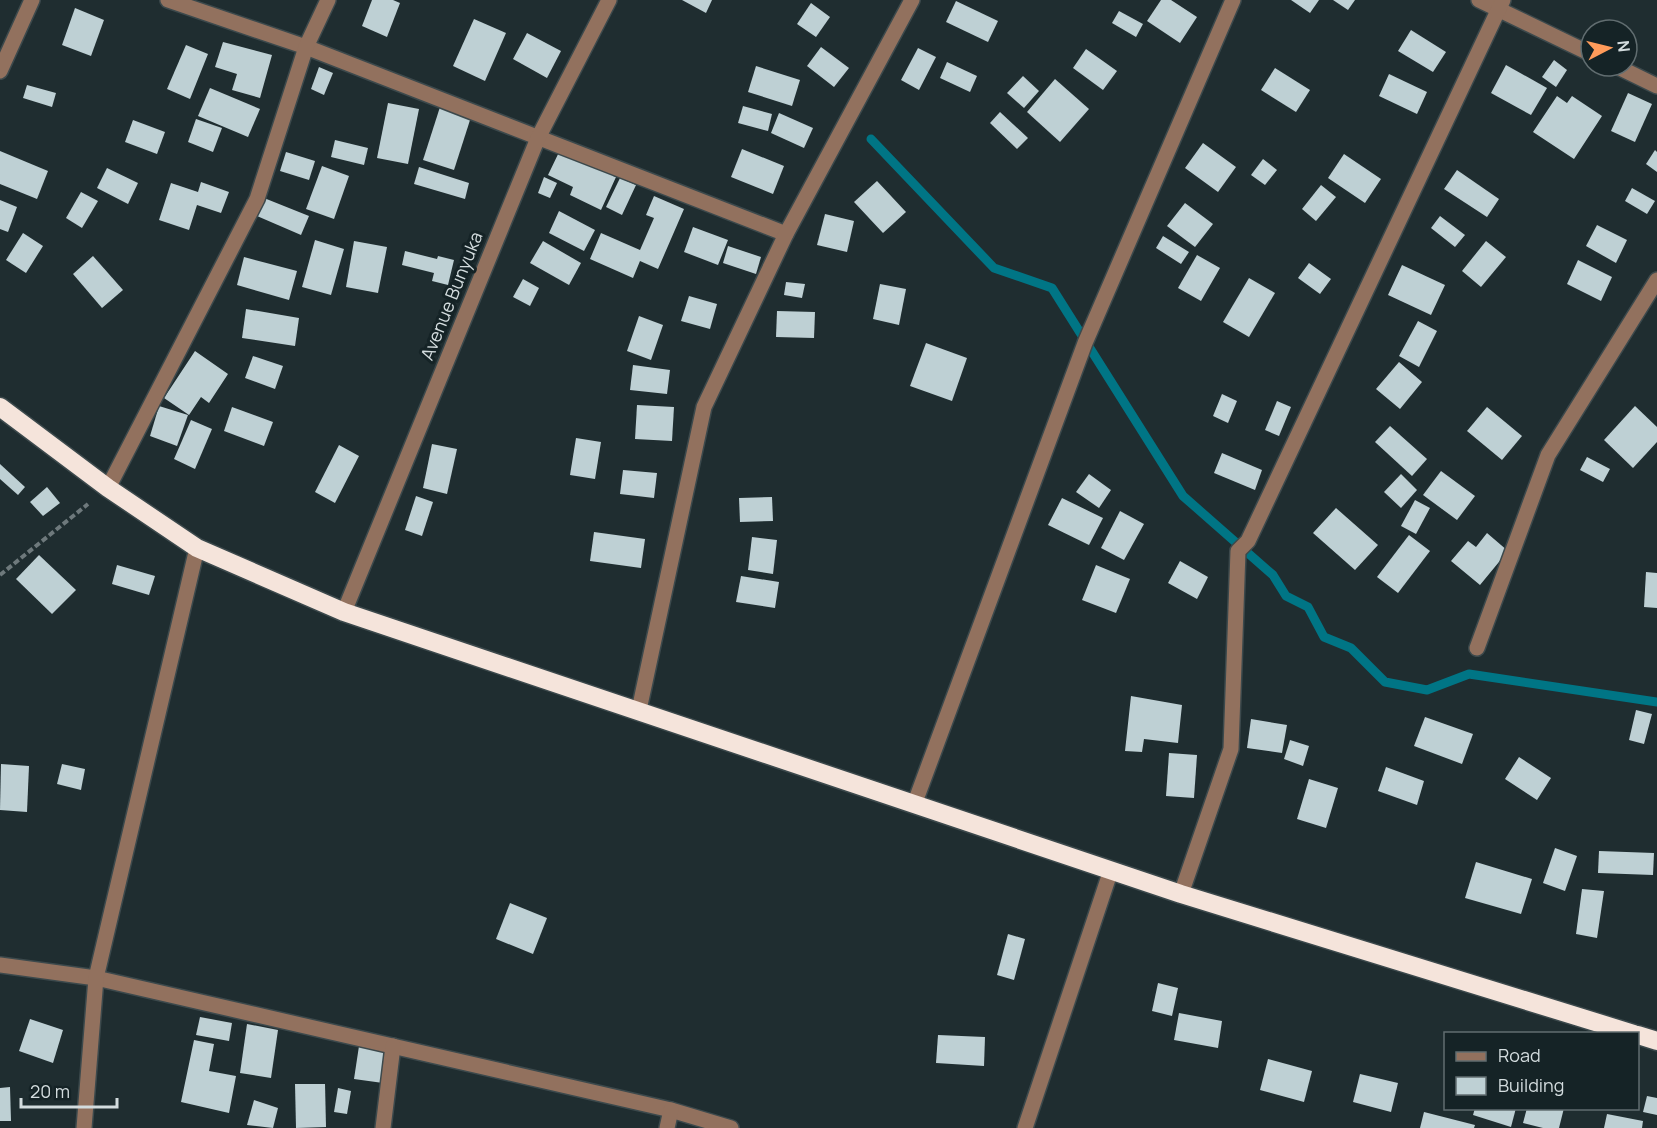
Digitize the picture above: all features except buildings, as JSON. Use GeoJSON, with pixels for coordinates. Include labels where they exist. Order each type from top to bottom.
{"type":"FeatureCollection","features":[{"type":"Feature","properties":{"kind":"highway"},"geometry":{"type":"LineString","coordinates":[[0,407],[108,488],[197,548],[344,612],[1181,894],[1630,1032]]}},
{"type":"Feature","properties":{"kind":"highway"},"geometry":{"type":"LineString","coordinates":[[1639,1035],[1657,1041]]}},
{"type":"Feature","properties":{"kind":"street"},"geometry":{"type":"LineString","coordinates":[[0,71],[32,0]]}},
{"type":"Feature","properties":{"kind":"street"},"geometry":{"type":"LineString","coordinates":[[168,0],[306,47],[786,234]]}},
{"type":"Feature","properties":{"kind":"street"},"geometry":{"type":"LineString","coordinates":[[108,488],[257,199],[306,47],[328,0]]}},
{"type":"Feature","properties":{"kind":"street","name":"Avenue Bunyuka"},"geometry":{"type":"LineString","coordinates":[[344,612],[538,138],[609,0]]}},
{"type":"Feature","properties":{"kind":"street"},"geometry":{"type":"LineString","coordinates":[[639,710],[704,407],[786,234],[912,0]]}},
{"type":"Feature","properties":{"kind":"street"},"geometry":{"type":"LineString","coordinates":[[914,805],[1085,343],[1233,0]]}},
{"type":"Feature","properties":{"kind":"street"},"geometry":{"type":"LineString","coordinates":[[1479,0],[1501,5],[1579,47]]}},
{"type":"Feature","properties":{"kind":"street"},"geometry":{"type":"LineString","coordinates":[[1181,894],[1231,749],[1243,546],[1501,5]]}},
{"type":"Feature","properties":{"kind":"street"},"geometry":{"type":"LineString","coordinates":[[1639,77],[1657,86]]}},
{"type":"Feature","properties":{"kind":"street"},"geometry":{"type":"LineString","coordinates":[[1477,648],[1548,454],[1657,280]]}},
{"type":"Feature","properties":{"kind":"street"},"geometry":{"type":"LineString","coordinates":[[84,1128],[96,978],[197,548]]}},
{"type":"Feature","properties":{"kind":"street"},"geometry":{"type":"LineString","coordinates":[[1025,1128],[1111,870]]}},
{"type":"Feature","properties":{"kind":"street"},"geometry":{"type":"LineString","coordinates":[[0,965],[96,978],[671,1110],[731,1128]]}},
{"type":"Feature","properties":{"kind":"street"},"geometry":{"type":"LineString","coordinates":[[383,1128],[393,1046]]}},
{"type":"Feature","properties":{"kind":"street"},"geometry":{"type":"LineString","coordinates":[[667,1128],[671,1110]]}},
{"type":"Feature","properties":{"kind":"path"},"geometry":{"type":"LineString","coordinates":[[0,575],[108,488]]}},
{"type":"Feature","properties":{"kind":"waterway"},"geometry":{"type":"LineString","coordinates":[[871,139],[994,268],[1052,288],[1183,496],[1273,575],[1286,596],[1308,607],[1324,637],[1351,648],[1385,682],[1427,690],[1469,674],[1657,702]]}}]}
